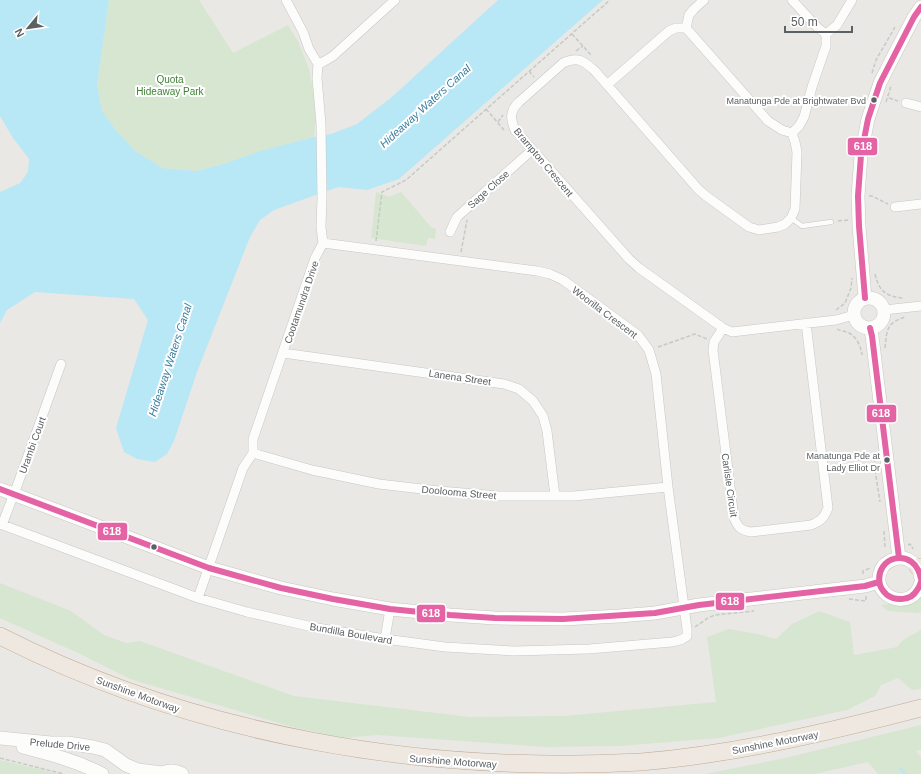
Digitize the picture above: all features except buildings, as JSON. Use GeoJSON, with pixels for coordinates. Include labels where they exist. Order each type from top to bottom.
{"type":"FeatureCollection","features":[{"type":"Feature","properties":{"kind":"highway","name":"Sunshine Motorway"},"geometry":{"type":"LineString","coordinates":[[0,636],[95,679],[183,710],[284,737],[331,746],[427,760],[496,764],[568,765],[674,758],[743,749],[797,738],[921,708]]}},
{"type":"Feature","properties":{"kind":"highway"},"geometry":{"type":"LineString","coordinates":[[610,774],[664,767],[674,758]]}},
{"type":"Feature","properties":{"kind":"street"},"geometry":{"type":"LineString","coordinates":[[286,0],[303,32],[309,49],[318,64],[317,78],[321,124],[321,228],[323,243]]}},
{"type":"Feature","properties":{"kind":"street"},"geometry":{"type":"LineString","coordinates":[[318,64],[333,56],[395,0]]}},
{"type":"Feature","properties":{"kind":"street"},"geometry":{"type":"LineString","coordinates":[[686,28],[689,14],[704,0]]}},
{"type":"Feature","properties":{"kind":"street"},"geometry":{"type":"LineString","coordinates":[[792,0],[818,28],[826,34]]}},
{"type":"Feature","properties":{"kind":"street"},"geometry":{"type":"LineString","coordinates":[[826,34],[837,25],[852,0]]}},
{"type":"Feature","properties":{"kind":"street"},"geometry":{"type":"LineString","coordinates":[[865,298],[858,196],[861,156],[868,118],[883,98],[892,59],[921,7]]}},
{"type":"Feature","properties":{"kind":"street"},"geometry":{"type":"LineString","coordinates":[[607,85],[668,31],[676,28],[686,28],[768,121],[782,130],[792,133],[796,142],[797,152],[795,209],[791,218]]}},
{"type":"Feature","properties":{"kind":"street"},"geometry":{"type":"LineString","coordinates":[[792,133],[799,126],[804,117],[812,86],[826,46],[826,34]]}},
{"type":"Feature","properties":{"kind":"street","name":"Brampton Crescent"},"geometry":{"type":"LineString","coordinates":[[791,218],[785,224],[778,227],[758,230],[749,227],[706,196],[595,71],[585,62],[576,59],[568,60],[563,63],[514,107],[512,122],[515,130],[634,264],[722,328],[732,332],[836,320],[854,315]]}},
{"type":"Feature","properties":{"kind":"street"},"geometry":{"type":"LineString","coordinates":[[906,103],[921,107]]}},
{"type":"Feature","properties":{"kind":"street","name":"Sage Close"},"geometry":{"type":"LineString","coordinates":[[450,232],[457,217],[532,150]]}},
{"type":"Feature","properties":{"kind":"street"},"geometry":{"type":"LineString","coordinates":[[895,207],[921,204]]}},
{"type":"Feature","properties":{"kind":"street","name":"Woorilla Crescent"},"geometry":{"type":"LineString","coordinates":[[323,243],[537,271],[550,274],[563,280],[638,335],[649,350],[656,374],[668,487],[684,608]]}},
{"type":"Feature","properties":{"kind":"street","name":"Cootamundra Drive"},"geometry":{"type":"LineString","coordinates":[[198,598],[243,468],[252,453],[253,439],[315,258],[323,243]]}},
{"type":"Feature","properties":{"kind":"street"},"geometry":{"type":"LineString","coordinates":[[865,298],[879,301],[884,310],[883,320],[875,327],[865,328],[860,326],[854,318],[854,308],[860,300],[865,298]]}},
{"type":"Feature","properties":{"kind":"street"},"geometry":{"type":"LineString","coordinates":[[884,310],[921,306]]}},
{"type":"Feature","properties":{"kind":"street","name":"Carlisle Circuit"},"geometry":{"type":"LineString","coordinates":[[714,342],[713,350],[728,475],[734,518],[738,526],[743,531],[751,532],[811,525],[818,522],[825,516],[828,508],[806,323]]}},
{"type":"Feature","properties":{"kind":"street"},"geometry":{"type":"LineString","coordinates":[[714,342],[722,328]]}},
{"type":"Feature","properties":{"kind":"street"},"geometry":{"type":"LineString","coordinates":[[870,328],[899,558]]}},
{"type":"Feature","properties":{"kind":"street","name":"Lanena Street"},"geometry":{"type":"LineString","coordinates":[[283,352],[504,384],[519,389],[533,401],[543,416],[547,431],[555,496]]}},
{"type":"Feature","properties":{"kind":"street","name":"Urambi Court"},"geometry":{"type":"LineString","coordinates":[[1,525],[14,495],[61,364]]}},
{"type":"Feature","properties":{"kind":"street","name":"Doolooma Street"},"geometry":{"type":"LineString","coordinates":[[252,453],[312,470],[379,484],[499,496],[574,496],[668,487]]}},
{"type":"Feature","properties":{"kind":"street"},"geometry":{"type":"LineString","coordinates":[[0,489],[209,568],[281,588],[333,599],[390,609],[444,615],[495,618],[626,616],[865,586],[879,582]]}},
{"type":"Feature","properties":{"kind":"street","name":"Bundilla Boulevard"},"geometry":{"type":"LineString","coordinates":[[1,525],[198,598],[247,612],[317,628],[445,647],[514,651],[589,649],[672,642],[678,641],[686,636],[687,632],[684,608]]}},
{"type":"Feature","properties":{"kind":"street"},"geometry":{"type":"LineString","coordinates":[[899,558],[912,562],[920,574],[920,588],[916,594],[902,600],[887,596],[879,582],[882,568],[893,559],[899,558]]}},
{"type":"Feature","properties":{"kind":"street"},"geometry":{"type":"LineString","coordinates":[[384,639],[390,609]]}},
{"type":"Feature","properties":{"kind":"street","name":"Prelude Drive"},"geometry":{"type":"LineString","coordinates":[[0,739],[93,746],[105,750],[126,765],[138,770],[161,773],[170,771],[182,774]]}},
{"type":"Feature","properties":{"kind":"street","name":"Prelude Drive"},"geometry":{"type":"LineString","coordinates":[[0,739],[62,757],[102,774]]}},
{"type":"Feature","properties":{"kind":"lane"},"geometry":{"type":"LineString","coordinates":[[791,218],[802,226],[831,222]]}},
{"type":"Feature","properties":{"kind":"path"},"geometry":{"type":"LineString","coordinates":[[375,249],[382,192],[406,180],[610,0]]}},
{"type":"Feature","properties":{"kind":"path"},"geometry":{"type":"LineString","coordinates":[[572,34],[592,57]]}},
{"type":"Feature","properties":{"kind":"path"},"geometry":{"type":"LineString","coordinates":[[892,85],[883,98],[906,103]]}},
{"type":"Feature","properties":{"kind":"path"},"geometry":{"type":"LineString","coordinates":[[486,109],[506,132]]}},
{"type":"Feature","properties":{"kind":"path"},"geometry":{"type":"LineString","coordinates":[[858,196],[872,196],[895,207]]}},
{"type":"Feature","properties":{"kind":"path"},"geometry":{"type":"LineString","coordinates":[[461,252],[468,216]]}},
{"type":"Feature","properties":{"kind":"path"},"geometry":{"type":"LineString","coordinates":[[831,222],[848,220]]}},
{"type":"Feature","properties":{"kind":"path"},"geometry":{"type":"LineString","coordinates":[[874,273],[884,293],[887,295],[907,298]]}},
{"type":"Feature","properties":{"kind":"path"},"geometry":{"type":"LineString","coordinates":[[884,353],[888,328],[892,323],[908,316]]}},
{"type":"Feature","properties":{"kind":"path"},"geometry":{"type":"LineString","coordinates":[[649,350],[695,334],[714,342]]}},
{"type":"Feature","properties":{"kind":"path"},"geometry":{"type":"LineString","coordinates":[[908,540],[910,544]]}},
{"type":"Feature","properties":{"kind":"path"},"geometry":{"type":"LineString","coordinates":[[847,599],[866,601],[866,597]]}},
{"type":"Feature","properties":{"kind":"path"},"geometry":{"type":"LineString","coordinates":[[694,628],[715,615],[754,611]]}},
{"type":"Feature","properties":{"kind":"path"},"geometry":{"type":"LineString","coordinates":[[0,758],[64,774]]}},
{"type":"Feature","properties":{"kind":"green space","name":"Quota Hideaway Park"},"geometry":{"type":"Polygon","coordinates":[[[109,0],[199,0],[233,53],[288,25],[298,41],[309,69],[314,94],[316,121],[314,137],[260,151],[197,171],[162,168],[134,150],[115,129],[102,111],[97,85],[109,0]]]}},
{"type":"Feature","properties":{"kind":"green space"},"geometry":{"type":"Polygon","coordinates":[[[376,192],[389,197],[401,192],[431,227],[436,229],[435,239],[428,238],[426,246],[371,238],[376,192]]]}},
{"type":"Feature","properties":{"kind":"green space"},"geometry":{"type":"Polygon","coordinates":[[[0,583],[71,611],[104,635],[126,643],[140,641],[294,696],[470,717],[563,716],[716,702],[707,637],[729,629],[776,639],[792,624],[819,611],[850,622],[854,655],[897,647],[903,640],[921,630],[921,689],[912,690],[898,678],[881,685],[875,696],[847,710],[719,738],[620,746],[545,747],[377,735],[344,738],[292,727],[130,679],[80,654],[0,618],[0,583]]]}},
{"type":"Feature","properties":{"kind":"green space"},"geometry":{"type":"Polygon","coordinates":[[[921,597],[921,612],[917,613],[888,611],[881,605],[909,605],[921,597]]]}},
{"type":"Feature","properties":{"kind":"green space"},"geometry":{"type":"Polygon","coordinates":[[[921,725],[921,750],[916,751],[921,757],[921,774],[878,774],[868,762],[814,774],[705,774],[781,759],[921,725]]]}},
{"type":"Feature","properties":{"kind":"green space"},"geometry":{"type":"Polygon","coordinates":[[[0,760],[61,774],[0,774],[0,760]]]}},
{"type":"Feature","properties":{"kind":"water","name":"Hideaway Waters Canal"},"geometry":{"type":"Polygon","coordinates":[[[0,0],[109,0],[97,85],[102,111],[115,129],[134,150],[162,168],[197,171],[260,151],[331,134],[357,124],[393,96],[498,0],[603,0],[399,179],[367,190],[338,187],[274,210],[260,220],[250,237],[197,372],[174,441],[167,454],[155,462],[137,459],[124,452],[116,428],[148,320],[134,299],[35,292],[7,310],[0,323],[0,192],[20,183],[28,172],[29,159],[13,138],[0,116],[0,0]]]}},
{"type":"Feature","properties":{"kind":"waterway"},"geometry":{"type":"LineString","coordinates":[[900,768],[905,774]]}},
{"type":"Feature","properties":{"kind":"transit line","name":"618"},"geometry":{"type":"LineString","coordinates":[[865,298],[858,196],[861,155],[868,119],[880,83],[914,17],[921,7]]}},
{"type":"Feature","properties":{"kind":"transit line","name":"618"},"geometry":{"type":"LineString","coordinates":[[870,328],[899,558]]}},
{"type":"Feature","properties":{"kind":"transit line","name":"618"},"geometry":{"type":"LineString","coordinates":[[0,489],[209,568],[281,588],[390,609],[495,618],[563,619],[655,613],[699,605],[865,586],[879,582]]}},
{"type":"Feature","properties":{"kind":"transit line","name":"618"},"geometry":{"type":"LineString","coordinates":[[921,579],[917,568],[904,558],[896,558],[888,561],[883,567],[880,575],[880,585],[882,589],[887,595],[899,599],[907,598],[914,594],[921,582]]}},
{"type":"Feature","properties":{"kind":"place","name":"Manatunga Pde at Brightwater Bvd"},"geometry":{"type":"Point","coordinates":[874,100]}},
{"type":"Feature","properties":{"kind":"place","name":"Manatunga Pde at Lady Elliot Dr"},"geometry":{"type":"Point","coordinates":[887,460]}}]}
